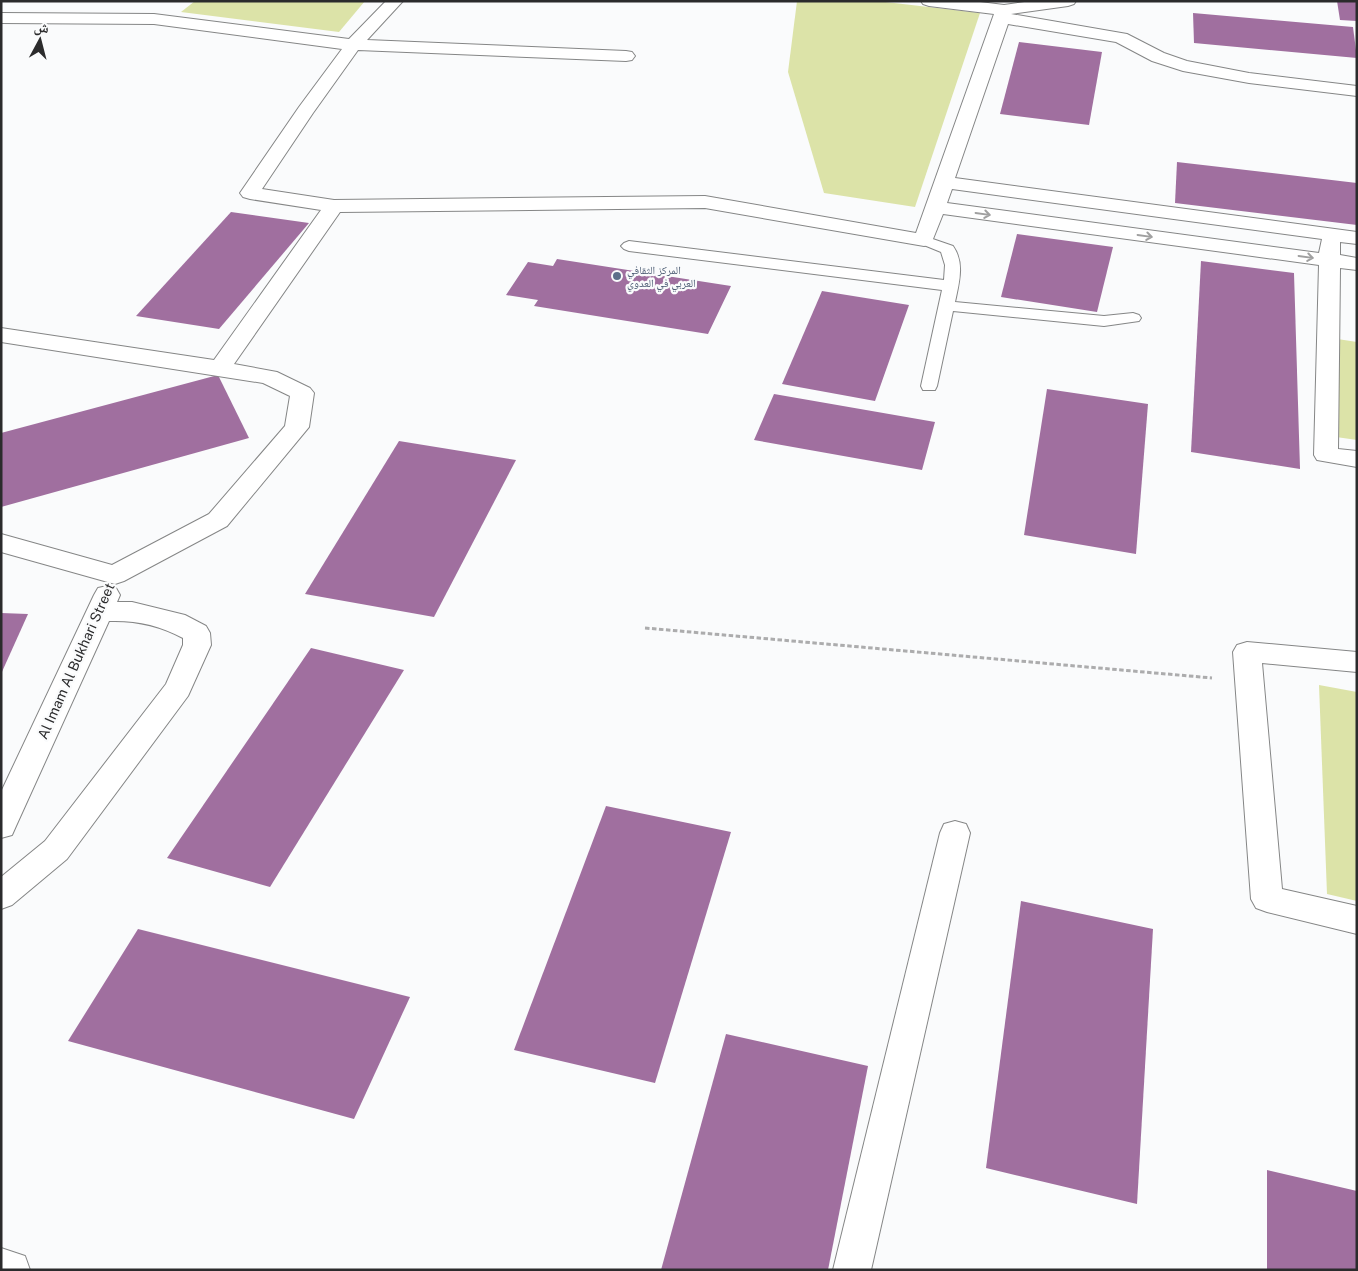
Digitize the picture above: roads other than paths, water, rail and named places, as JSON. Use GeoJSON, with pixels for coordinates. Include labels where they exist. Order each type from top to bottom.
{"type":"FeatureCollection","features":[{"type":"Feature","properties":{"kind":"street"},"geometry":{"type":"LineString","coordinates":[[395,1],[353,45],[305,110],[250,193],[334,206],[705,202],[924,240],[1003,14]]}},
{"type":"Feature","properties":{"kind":"street"},"geometry":{"type":"LineString","coordinates":[[929,1],[1122,38],[1158,57],[1183,66],[1249,78],[1357,91]]}},
{"type":"Feature","properties":{"kind":"street"},"geometry":{"type":"LineString","coordinates":[[1003,14],[1068,1]]}},
{"type":"Feature","properties":{"kind":"street"},"geometry":{"type":"LineString","coordinates":[[154,19],[169,7]]}},
{"type":"Feature","properties":{"kind":"street"},"geometry":{"type":"LineString","coordinates":[[1,18],[154,19],[353,45],[626,56]]}},
{"type":"Feature","properties":{"kind":"street"},"geometry":{"type":"LineString","coordinates":[[944,182],[1357,238]]}},
{"type":"Feature","properties":{"kind":"street"},"geometry":{"type":"LineString","coordinates":[[220,368],[334,206]]}},
{"type":"Feature","properties":{"kind":"street"},"geometry":{"type":"LineString","coordinates":[[935,207],[1357,264]]}},
{"type":"Feature","properties":{"kind":"street"},"geometry":{"type":"LineString","coordinates":[[1330,234],[1326,455],[1357,459]]}},
{"type":"Feature","properties":{"kind":"street"},"geometry":{"type":"LineString","coordinates":[[1,335],[269,377],[302,393],[297,427],[218,520],[115,575]]}},
{"type":"Feature","properties":{"kind":"street","name":"Al Imam Al Bukhari Street"},"geometry":{"type":"LineString","coordinates":[[1,543],[115,575],[100,612],[3,816]]}},
{"type":"Feature","properties":{"kind":"street"},"geometry":{"type":"LineString","coordinates":[[1,896],[56,850],[178,689],[197,645],[196,633],[176,622],[132,612],[100,612]]}},
{"type":"Feature","properties":{"kind":"street"},"geometry":{"type":"LineString","coordinates":[[1357,662],[1247,652],[1268,899],[1357,920]]}},
{"type":"Feature","properties":{"kind":"street"},"geometry":{"type":"LineString","coordinates":[[852,1270],[955,832]]}},
{"type":"Feature","properties":{"kind":"street"},"geometry":{"type":"LineString","coordinates":[[1,1267],[11,1270]]}},
{"type":"Feature","properties":{"kind":"lane"},"geometry":{"type":"LineString","coordinates":[[924,240],[948,249],[953,265],[951,286],[929,386]]}},
{"type":"Feature","properties":{"kind":"lane"},"geometry":{"type":"LineString","coordinates":[[629,246],[951,286]]}},
{"type":"Feature","properties":{"kind":"lane"},"geometry":{"type":"LineString","coordinates":[[947,306],[1104,321],[1134,318]]}},
{"type":"Feature","properties":{"kind":"place","name":"المركز الثقافي العربي في العدوي"},"geometry":{"type":"Point","coordinates":[617,276]}}]}
